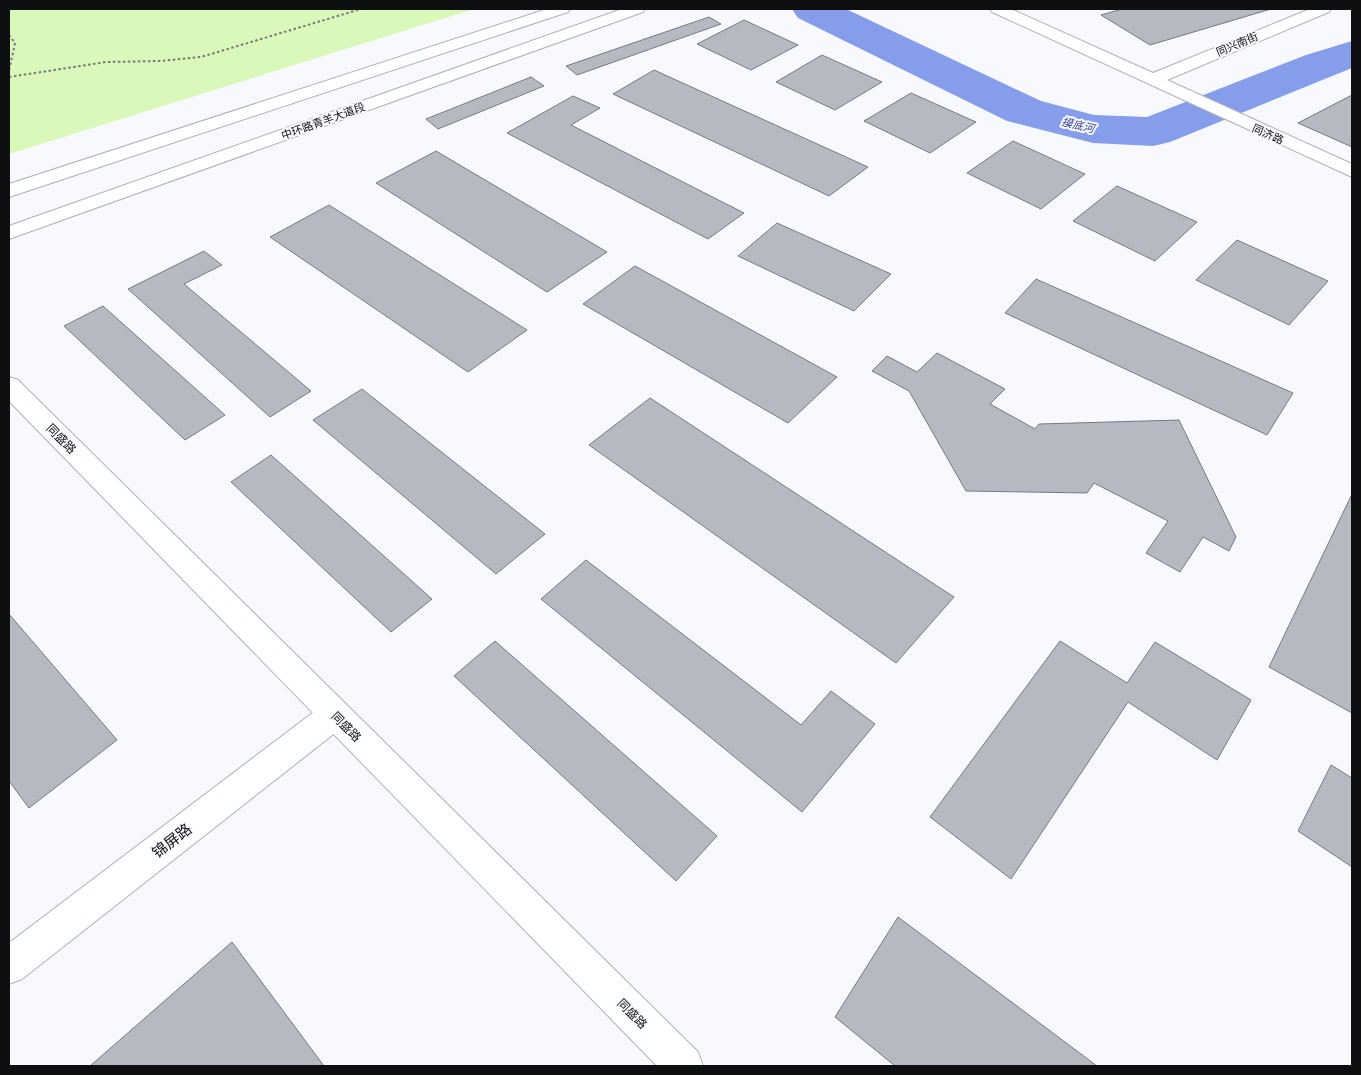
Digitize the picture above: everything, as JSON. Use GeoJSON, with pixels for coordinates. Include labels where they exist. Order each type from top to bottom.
{"type":"FeatureCollection","features":[{"type":"Feature","properties":{"kind":"street"},"geometry":{"type":"LineString","coordinates":[[9,191],[562,9]]}},
{"type":"Feature","properties":{"kind":"street","name":"中环路青羊大道段"},"geometry":{"type":"LineString","coordinates":[[9,234],[637,9]]}},
{"type":"Feature","properties":{"kind":"street"},"geometry":{"type":"LineString","coordinates":[[998,9],[1152,80]]}},
{"type":"Feature","properties":{"kind":"street","name":"同兴南街"},"geometry":{"type":"LineString","coordinates":[[1152,80],[1323,9]]}},
{"type":"Feature","properties":{"kind":"street","name":"同济路"},"geometry":{"type":"LineString","coordinates":[[1152,80],[1352,172]]}},
{"type":"Feature","properties":{"kind":"street","name":"同盛路"},"geometry":{"type":"LineString","coordinates":[[9,386],[684,1066]]}},
{"type":"Feature","properties":{"kind":"street","name":"锦屏路"},"geometry":{"type":"LineString","coordinates":[[9,966],[334,715]]}},
{"type":"Feature","properties":{"kind":"path"},"geometry":{"type":"LineString","coordinates":[[9,77],[106,62],[159,61],[201,57],[361,9]]}},
{"type":"Feature","properties":{"kind":"path"},"geometry":{"type":"LineString","coordinates":[[9,35],[15,43],[9,71]]}},
{"type":"Feature","properties":{"kind":"green space"},"geometry":{"type":"Polygon","coordinates":[[[9,9],[474,9],[9,154],[9,9]]]}},
{"type":"Feature","properties":{"kind":"building"},"geometry":{"type":"Polygon","coordinates":[[[1122,9],[1271,9],[1150,45],[1101,15],[1122,9]]]}},
{"type":"Feature","properties":{"kind":"building"},"geometry":{"type":"Polygon","coordinates":[[[709,17],[721,24],[577,75],[566,66],[709,17]]]}},
{"type":"Feature","properties":{"kind":"building"},"geometry":{"type":"Polygon","coordinates":[[[744,20],[798,45],[751,70],[697,44],[744,20]]]}},
{"type":"Feature","properties":{"kind":"building"},"geometry":{"type":"Polygon","coordinates":[[[822,55],[882,82],[835,110],[776,82],[822,55]]]}},
{"type":"Feature","properties":{"kind":"building"},"geometry":{"type":"Polygon","coordinates":[[[654,70],[868,167],[829,196],[613,94],[654,70]]]}},
{"type":"Feature","properties":{"kind":"building"},"geometry":{"type":"Polygon","coordinates":[[[531,77],[544,86],[438,129],[426,119],[531,77]]]}},
{"type":"Feature","properties":{"kind":"building"},"geometry":{"type":"Polygon","coordinates":[[[911,93],[976,122],[930,153],[864,121],[911,93]]]}},
{"type":"Feature","properties":{"kind":"building"},"geometry":{"type":"Polygon","coordinates":[[[1352,95],[1352,147],[1298,123],[1352,95]]]}},
{"type":"Feature","properties":{"kind":"building"},"geometry":{"type":"Polygon","coordinates":[[[573,96],[600,108],[571,125],[744,213],[708,239],[507,133],[573,96]]]}},
{"type":"Feature","properties":{"kind":"building"},"geometry":{"type":"Polygon","coordinates":[[[1013,141],[1085,174],[1041,209],[967,173],[1013,141]]]}},
{"type":"Feature","properties":{"kind":"building"},"geometry":{"type":"Polygon","coordinates":[[[436,151],[607,252],[547,292],[376,183],[436,151]]]}},
{"type":"Feature","properties":{"kind":"building"},"geometry":{"type":"Polygon","coordinates":[[[1117,186],[1197,222],[1155,261],[1073,221],[1117,186]]]}},
{"type":"Feature","properties":{"kind":"building"},"geometry":{"type":"Polygon","coordinates":[[[329,205],[527,330],[468,372],[270,237],[329,205]]]}},
{"type":"Feature","properties":{"kind":"building"},"geometry":{"type":"Polygon","coordinates":[[[777,223],[891,274],[854,311],[738,256],[777,223]]]}},
{"type":"Feature","properties":{"kind":"building"},"geometry":{"type":"Polygon","coordinates":[[[1237,240],[1328,281],[1289,325],[1196,280],[1237,240]]]}},
{"type":"Feature","properties":{"kind":"building"},"geometry":{"type":"Polygon","coordinates":[[[204,251],[222,265],[184,284],[311,391],[270,417],[128,289],[204,251]]]}},
{"type":"Feature","properties":{"kind":"building"},"geometry":{"type":"Polygon","coordinates":[[[635,266],[837,377],[788,423],[583,304],[635,266]]]}},
{"type":"Feature","properties":{"kind":"building"},"geometry":{"type":"Polygon","coordinates":[[[1036,279],[1293,393],[1267,435],[1005,313],[1036,279]]]}},
{"type":"Feature","properties":{"kind":"building"},"geometry":{"type":"Polygon","coordinates":[[[103,306],[225,415],[185,440],[64,326],[103,306]]]}},
{"type":"Feature","properties":{"kind":"building"},"geometry":{"type":"Polygon","coordinates":[[[937,353],[1005,389],[990,404],[1035,429],[1039,424],[1179,420],[1236,537],[1229,551],[1203,537],[1180,572],[1146,553],[1168,521],[1094,483],[1087,493],[966,491],[909,391],[872,371],[887,356],[917,372],[937,353]]]}},
{"type":"Feature","properties":{"kind":"building"},"geometry":{"type":"Polygon","coordinates":[[[362,389],[545,534],[496,574],[313,420],[362,389]]]}},
{"type":"Feature","properties":{"kind":"building"},"geometry":{"type":"Polygon","coordinates":[[[650,398],[954,597],[896,663],[589,445],[650,398]]]}},
{"type":"Feature","properties":{"kind":"building"},"geometry":{"type":"Polygon","coordinates":[[[271,455],[432,599],[391,632],[231,482],[271,455]]]}},
{"type":"Feature","properties":{"kind":"building"},"geometry":{"type":"Polygon","coordinates":[[[1352,494],[1352,713],[1269,667],[1352,494]]]}},
{"type":"Feature","properties":{"kind":"building"},"geometry":{"type":"Polygon","coordinates":[[[586,560],[801,725],[831,691],[875,724],[802,812],[541,599],[586,560]]]}},
{"type":"Feature","properties":{"kind":"building"},"geometry":{"type":"Polygon","coordinates":[[[9,614],[117,740],[29,808],[9,781],[9,614]]]}},
{"type":"Feature","properties":{"kind":"building"},"geometry":{"type":"Polygon","coordinates":[[[495,641],[717,836],[676,881],[454,676],[495,641]]]}},
{"type":"Feature","properties":{"kind":"building"},"geometry":{"type":"Polygon","coordinates":[[[1060,641],[1127,683],[1155,642],[1251,700],[1217,760],[1128,702],[1011,879],[930,817],[1060,641]]]}},
{"type":"Feature","properties":{"kind":"building"},"geometry":{"type":"Polygon","coordinates":[[[1331,765],[1352,778],[1352,867],[1298,831],[1331,765]]]}},
{"type":"Feature","properties":{"kind":"building"},"geometry":{"type":"Polygon","coordinates":[[[898,917],[1097,1066],[895,1066],[835,1017],[898,917]]]}},
{"type":"Feature","properties":{"kind":"building"},"geometry":{"type":"Polygon","coordinates":[[[232,942],[324,1066],[90,1066],[232,942]]]}},
{"type":"Feature","properties":{"kind":"waterway","name":"摸底河"},"geometry":{"type":"LineString","coordinates":[[813,9],[1024,111],[1093,129],[1153,132],[1322,64],[1352,54]]}}]}
